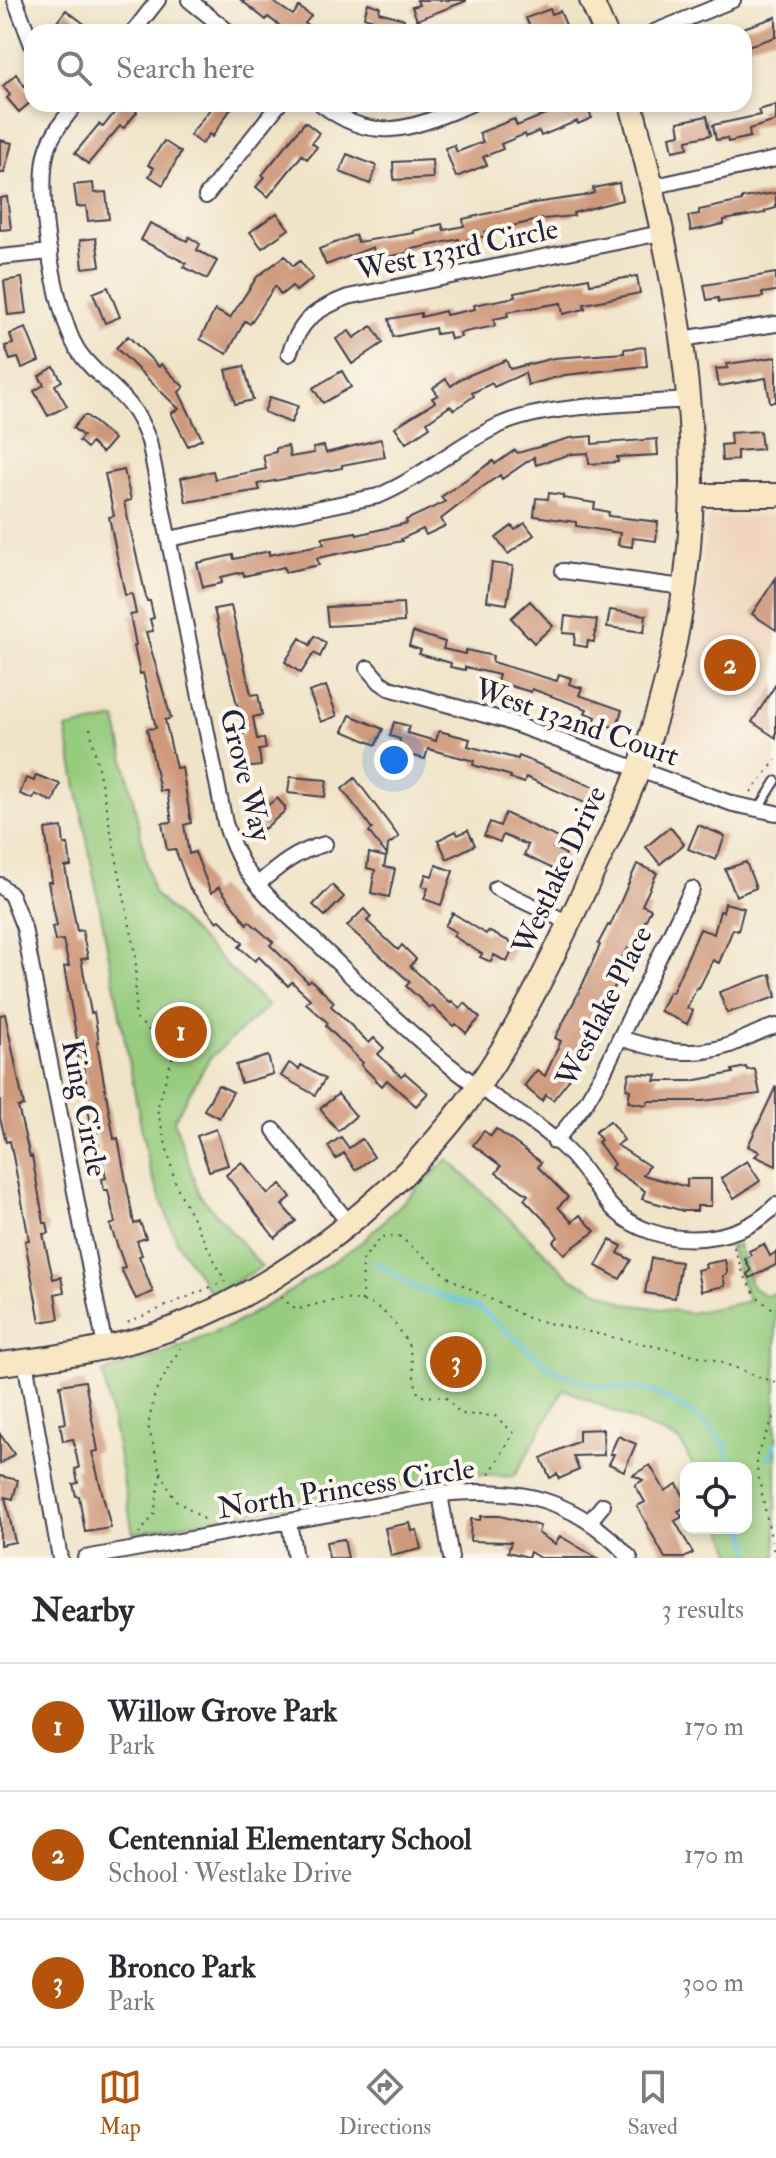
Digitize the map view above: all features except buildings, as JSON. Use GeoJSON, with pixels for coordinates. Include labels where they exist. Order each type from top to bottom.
{"type":"FeatureCollection","features":[{"type":"Feature","properties":{"kind":"street"},"geometry":{"type":"LineString","coordinates":[[15,0],[24,24]]}},
{"type":"Feature","properties":{"kind":"street"},"geometry":{"type":"LineString","coordinates":[[139,24],[158,0]]}},
{"type":"Feature","properties":{"kind":"street"},"geometry":{"type":"LineString","coordinates":[[189,0],[219,24]]}},
{"type":"Feature","properties":{"kind":"street"},"geometry":{"type":"LineString","coordinates":[[591,0],[602,24]]}},
{"type":"Feature","properties":{"kind":"street"},"geometry":{"type":"LineString","coordinates":[[674,24],[733,0]]}},
{"type":"Feature","properties":{"kind":"street","name":"Grove Way"},"geometry":{"type":"LineString","coordinates":[[70,112],[47,150],[43,185],[58,304],[67,329],[91,368],[130,405],[149,441],[225,823],[235,850],[258,884],[396,1019],[478,1086],[555,1142],[578,1164],[602,1198],[632,1223],[652,1232],[679,1238],[698,1238],[730,1232],[757,1220],[776,1205]]}},
{"type":"Feature","properties":{"kind":"street"},"geometry":{"type":"LineString","coordinates":[[206,196],[273,112]]}},
{"type":"Feature","properties":{"kind":"street"},"geometry":{"type":"LineString","coordinates":[[333,112],[349,123],[390,131],[410,128],[451,112]]}},
{"type":"Feature","properties":{"kind":"street","name":"Westlake Drive"},"geometry":{"type":"LineString","coordinates":[[0,1364],[105,1347],[173,1328],[214,1310],[291,1265],[348,1222],[412,1165],[478,1086],[534,995],[639,769],[669,666],[683,587],[691,495],[688,400],[682,339],[633,112]]}},
{"type":"Feature","properties":{"kind":"street"},"geometry":{"type":"LineString","coordinates":[[651,187],[776,159]]}},
{"type":"Feature","properties":{"kind":"street","name":"West 133rd Circle"},"geometry":{"type":"LineString","coordinates":[[289,354],[303,324],[331,304],[348,297],[661,233]]}},
{"type":"Feature","properties":{"kind":"street"},"geometry":{"type":"LineString","coordinates":[[0,257],[50,252]]}},
{"type":"Feature","properties":{"kind":"street"},"geometry":{"type":"LineString","coordinates":[[682,339],[776,324]]}},
{"type":"Feature","properties":{"kind":"street"},"geometry":{"type":"LineString","coordinates":[[169,539],[378,496],[404,484],[472,439],[517,418],[688,400]]}},
{"type":"Feature","properties":{"kind":"street"},"geometry":{"type":"LineString","coordinates":[[691,495],[776,495]]}},
{"type":"Feature","properties":{"kind":"street"},"geometry":{"type":"LineString","coordinates":[[563,571],[683,587]]}},
{"type":"Feature","properties":{"kind":"street","name":"West 132nd Court"},"geometry":{"type":"LineString","coordinates":[[368,668],[389,688],[503,720],[741,806],[776,813]]}},
{"type":"Feature","properties":{"kind":"street"},"geometry":{"type":"LineString","coordinates":[[258,884],[290,857],[325,844]]}},
{"type":"Feature","properties":{"kind":"street","name":"King Circle"},"geometry":{"type":"LineString","coordinates":[[0,885],[11,895],[24,928],[105,1347]]}},
{"type":"Feature","properties":{"kind":"street"},"geometry":{"type":"LineString","coordinates":[[496,888],[569,923]]}},
{"type":"Feature","properties":{"kind":"street","name":"Westlake Place"},"geometry":{"type":"LineString","coordinates":[[555,1142],[586,1102],[692,889]]}},
{"type":"Feature","properties":{"kind":"street"},"geometry":{"type":"LineString","coordinates":[[620,1038],[660,1051],[691,1053],[729,1045],[776,1026]]}},
{"type":"Feature","properties":{"kind":"street"},"geometry":{"type":"LineString","coordinates":[[274,1130],[348,1222]]}},
{"type":"Feature","properties":{"kind":"street"},"geometry":{"type":"LineString","coordinates":[[25,1361],[60,1558]]}},
{"type":"Feature","properties":{"kind":"street","name":"North Princess Circle"},"geometry":{"type":"LineString","coordinates":[[85,1558],[476,1490],[538,1498],[589,1522],[630,1558]]}},
{"type":"Feature","properties":{"kind":"street"},"geometry":{"type":"LineString","coordinates":[[440,1494],[451,1558]]}},
{"type":"Feature","properties":{"kind":"street"},"geometry":{"type":"LineString","coordinates":[[589,1522],[603,1505]]}},
{"type":"Feature","properties":{"kind":"street"},"geometry":{"type":"LineString","coordinates":[[289,1522],[295,1558]]}},
{"type":"Feature","properties":{"kind":"lane"},"geometry":{"type":"LineString","coordinates":[[758,810],[776,781]]}},
{"type":"Feature","properties":{"kind":"path"},"geometry":{"type":"LineString","coordinates":[[90,728],[136,955],[135,1018],[174,1051],[157,1109],[176,1185],[225,1281],[124,1324]]}},
{"type":"Feature","properties":{"kind":"path"},"geometry":{"type":"LineString","coordinates":[[741,806],[776,760]]}},
{"type":"Feature","properties":{"kind":"path"},"geometry":{"type":"LineString","coordinates":[[730,1232],[742,1269],[754,1292],[765,1305],[776,1310]]}},
{"type":"Feature","properties":{"kind":"path"},"geometry":{"type":"LineString","coordinates":[[362,1301],[363,1259],[382,1237],[399,1236],[451,1279],[530,1319],[712,1359],[776,1383]]}},
{"type":"Feature","properties":{"kind":"path"},"geometry":{"type":"LineString","coordinates":[[281,1297],[296,1310],[332,1299],[362,1301],[387,1313],[408,1345],[412,1376],[419,1396],[445,1397],[461,1414],[495,1416],[514,1433],[486,1479]]}},
{"type":"Feature","properties":{"kind":"path"},"geometry":{"type":"LineString","coordinates":[[180,1348],[155,1393],[148,1426],[161,1472],[174,1499],[209,1522],[195,1525]]}},
{"type":"Feature","properties":{"kind":"path"},"geometry":{"type":"LineString","coordinates":[[775,1558],[757,1469],[757,1454],[776,1413]]}},
{"type":"Feature","properties":{"kind":"path"},"geometry":{"type":"LineString","coordinates":[[152,1533],[138,1535],[154,1515],[161,1472]]}},
{"type":"Feature","properties":{"kind":"shaded area"},"geometry":{"type":"Polygon","coordinates":[[[776,515],[776,796],[745,790],[659,755],[692,633],[708,518],[776,515]]]}},
{"type":"Feature","properties":{"kind":"green space"},"geometry":{"type":"Polygon","coordinates":[[[116,719],[153,893],[268,1006],[209,1059],[174,1120],[199,1194],[262,1267],[212,1295],[178,1244],[149,1168],[66,729],[116,719]]]}},
{"type":"Feature","properties":{"kind":"green space"},"geometry":{"type":"Polygon","coordinates":[[[448,1159],[571,1278],[627,1304],[690,1313],[749,1301],[730,1247],[738,1244],[752,1287],[766,1296],[776,1292],[776,1558],[734,1558],[725,1534],[752,1534],[752,1462],[691,1462],[680,1441],[564,1389],[514,1477],[466,1474],[133,1533],[103,1373],[168,1352],[232,1325],[286,1294],[363,1241],[448,1159]]]}},
{"type":"Feature","properties":{"kind":"waterway"},"geometry":{"type":"LineString","coordinates":[[374,1262],[412,1286],[481,1309],[550,1368],[591,1385],[652,1391],[699,1418],[725,1443],[730,1462]]}},
{"type":"Feature","properties":{"kind":"waterway"},"geometry":{"type":"LineString","coordinates":[[769,1458],[776,1443]]}},
{"type":"Feature","properties":{"kind":"waterway"},"geometry":{"type":"LineString","coordinates":[[746,1534],[751,1558]]}},
{"type":"Feature","properties":{"kind":"place","name":"Centennial Elementary School"},"geometry":{"type":"Point","coordinates":[730,665]}},
{"type":"Feature","properties":{"kind":"place","name":"Willow Grove Park"},"geometry":{"type":"Point","coordinates":[181,1032]}},
{"type":"Feature","properties":{"kind":"place","name":"Bronco Park"},"geometry":{"type":"Point","coordinates":[456,1362]}}]}
